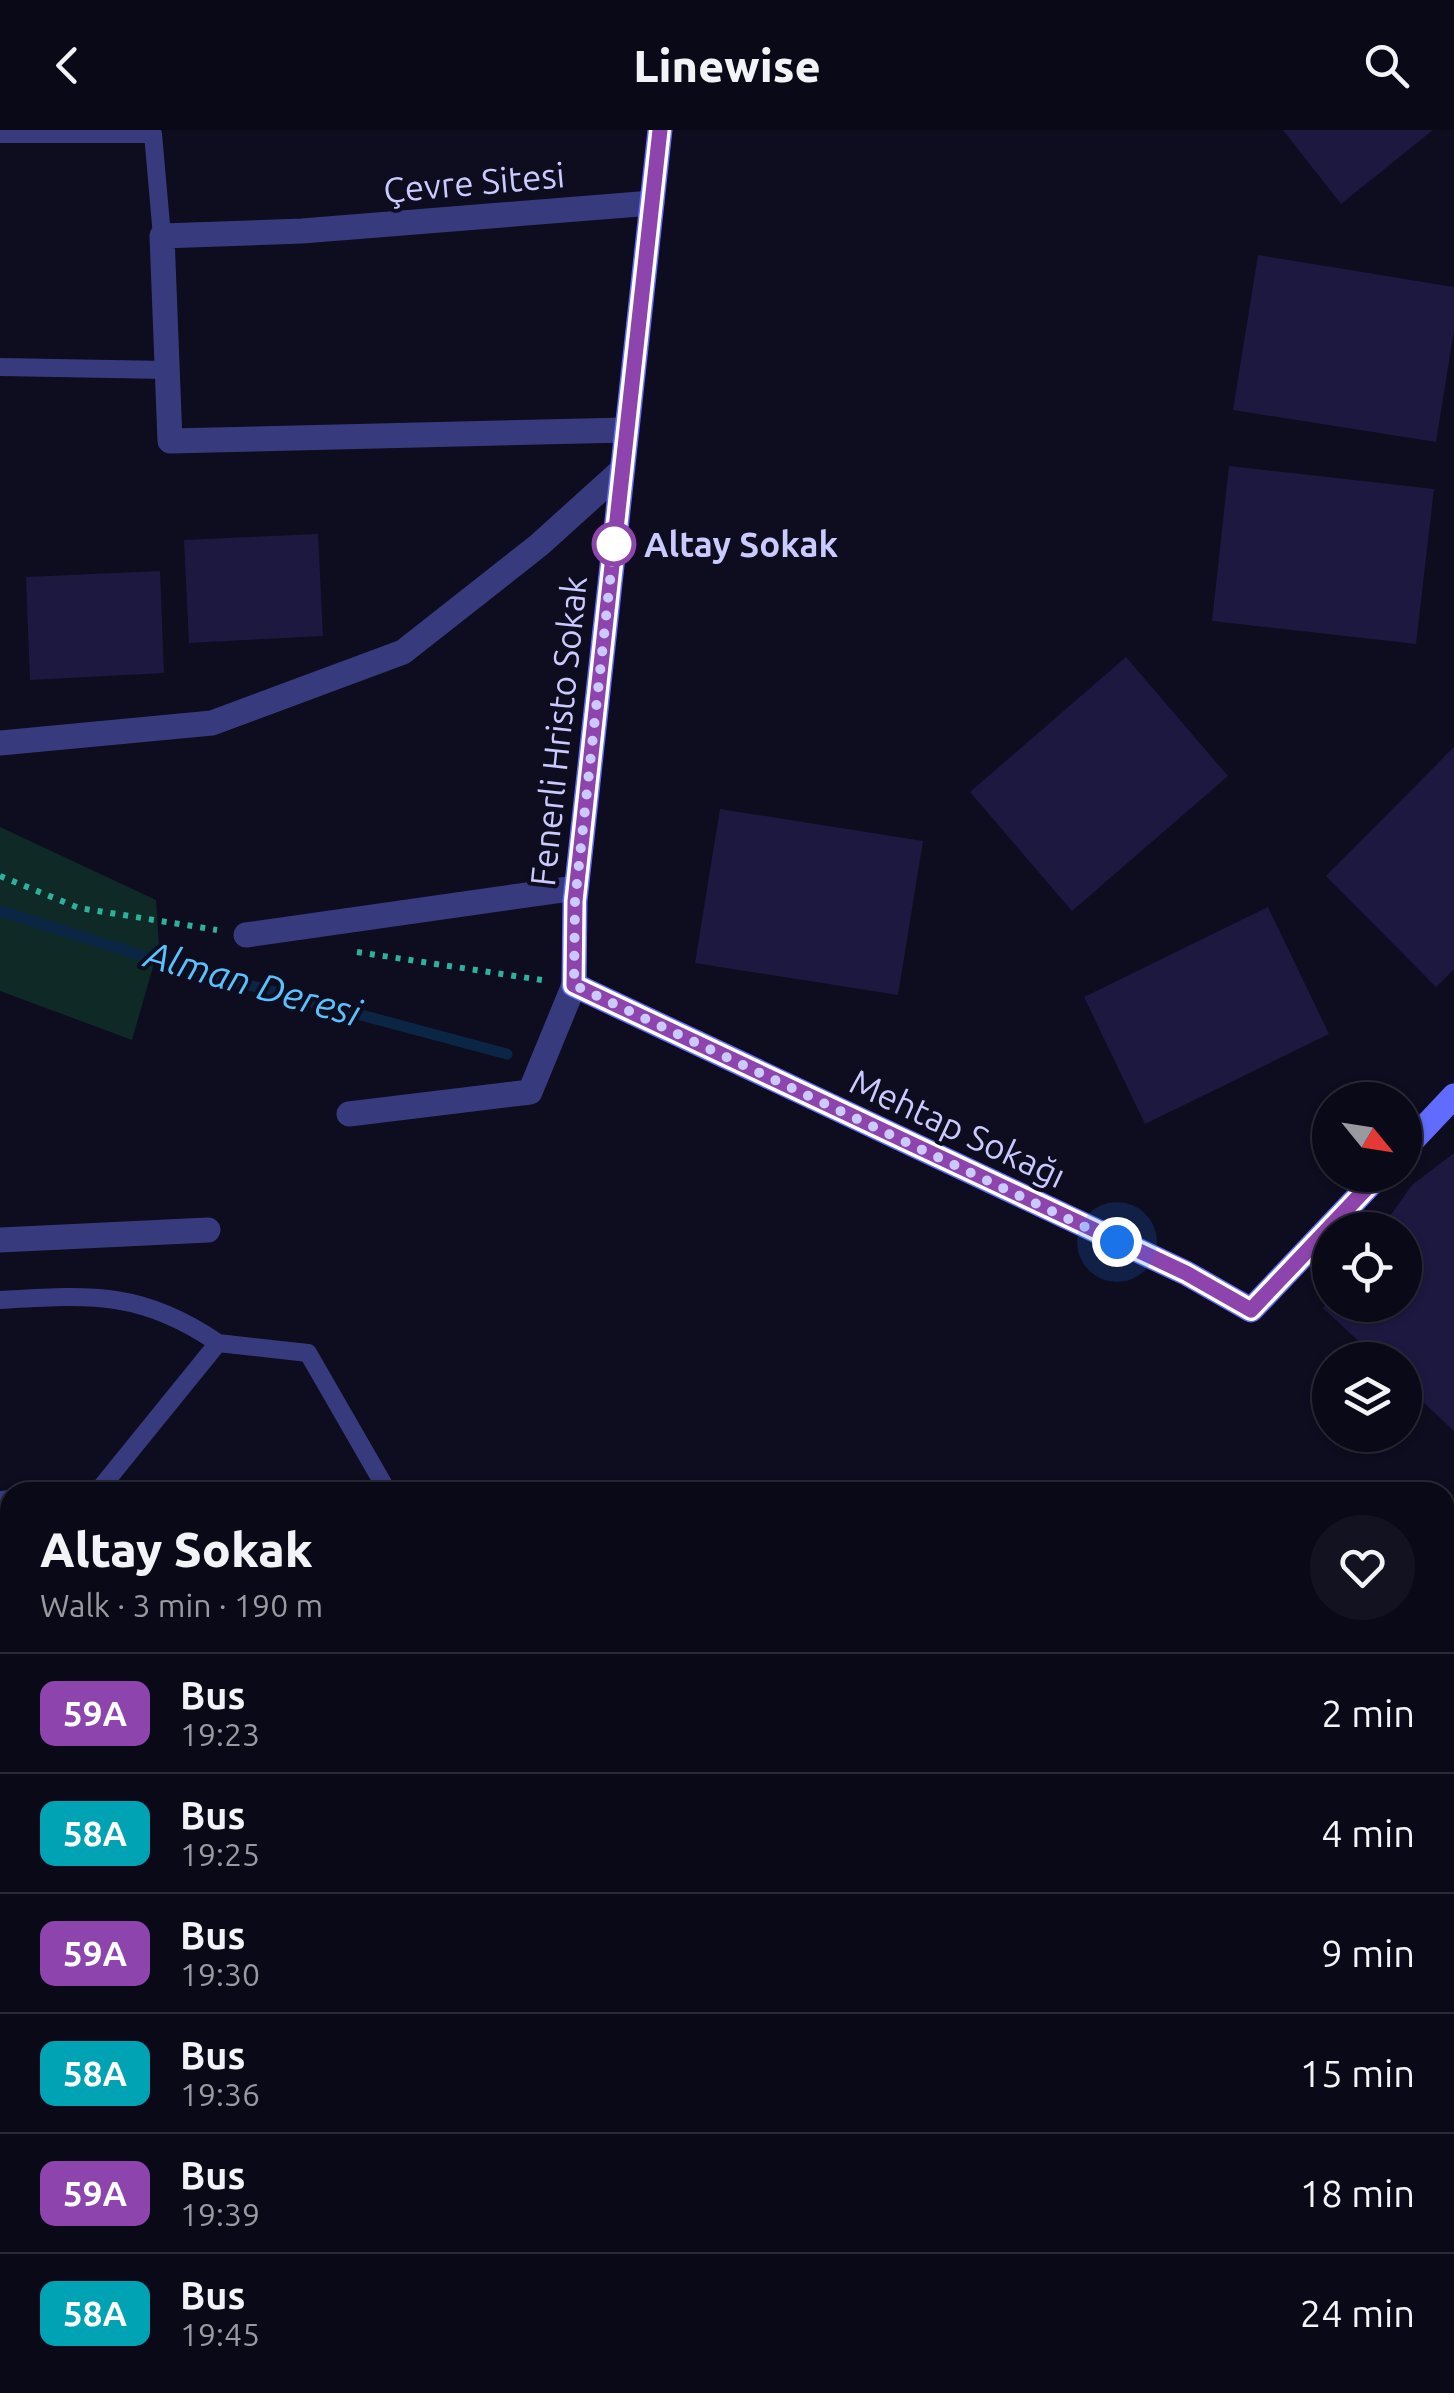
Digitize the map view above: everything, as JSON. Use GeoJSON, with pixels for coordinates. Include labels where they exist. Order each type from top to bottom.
{"type":"FeatureCollection","features":[{"type":"Feature","properties":{"kind":"street","name":"Fenerli Hristo Sokak"},"geometry":{"type":"LineString","coordinates":[[349,1114],[530,1092],[574,985],[576,888],[660,130]]}},
{"type":"Feature","properties":{"kind":"street","name":"Çevre Sitesi"},"geometry":{"type":"LineString","coordinates":[[162,236],[302,231],[652,203]]}},
{"type":"Feature","properties":{"kind":"street"},"geometry":{"type":"LineString","coordinates":[[162,236],[170,441],[626,430]]}},
{"type":"Feature","properties":{"kind":"street"},"geometry":{"type":"LineString","coordinates":[[0,743],[212,723],[403,652],[539,545],[622,470]]}},
{"type":"Feature","properties":{"kind":"street"},"geometry":{"type":"LineString","coordinates":[[246,935],[576,888]]}},
{"type":"Feature","properties":{"kind":"street","name":"Mehtap Sokağı"},"geometry":{"type":"LineString","coordinates":[[574,985],[1186,1273],[1251,1310],[1363,1192]]}},
{"type":"Feature","properties":{"kind":"street"},"geometry":{"type":"LineString","coordinates":[[1422,1130],[1454,1096]]}},
{"type":"Feature","properties":{"kind":"street"},"geometry":{"type":"LineString","coordinates":[[0,1240],[208,1230]]}},
{"type":"Feature","properties":{"kind":"lane"},"geometry":{"type":"LineString","coordinates":[[0,134],[153,134],[162,236]]}},
{"type":"Feature","properties":{"kind":"lane"},"geometry":{"type":"LineString","coordinates":[[0,366],[167,370]]}},
{"type":"Feature","properties":{"kind":"lane"},"geometry":{"type":"LineString","coordinates":[[0,1300],[114,1298],[168,1314],[218,1343],[308,1353],[382,1482]]}},
{"type":"Feature","properties":{"kind":"lane"},"geometry":{"type":"LineString","coordinates":[[101,1482],[218,1343]]}},
{"type":"Feature","properties":{"kind":"green space"},"geometry":{"type":"Polygon","coordinates":[[[0,827],[156,900],[159,946],[132,1040],[0,991],[0,827]]]}},
{"type":"Feature","properties":{"kind":"building"},"geometry":{"type":"Polygon","coordinates":[[[1283,130],[1433,130],[1341,204],[1283,130]]]}},
{"type":"Feature","properties":{"kind":"building"},"geometry":{"type":"Polygon","coordinates":[[[1258,255],[1454,287],[1454,330],[1436,442],[1233,410],[1258,255]]]}},
{"type":"Feature","properties":{"kind":"building"},"geometry":{"type":"Polygon","coordinates":[[[1229,466],[1434,489],[1416,644],[1212,621],[1229,466]]]}},
{"type":"Feature","properties":{"kind":"building"},"geometry":{"type":"Polygon","coordinates":[[[318,534],[323,636],[189,643],[184,540],[318,534]]]}},
{"type":"Feature","properties":{"kind":"building"},"geometry":{"type":"Polygon","coordinates":[[[160,571],[164,673],[30,680],[26,577],[160,571]]]}},
{"type":"Feature","properties":{"kind":"building"},"geometry":{"type":"Polygon","coordinates":[[[1126,657],[1228,776],[1072,911],[970,792],[1126,657]]]}},
{"type":"Feature","properties":{"kind":"building"},"geometry":{"type":"Polygon","coordinates":[[[1454,747],[1454,969],[1436,987],[1326,876],[1454,747]]]}},
{"type":"Feature","properties":{"kind":"building"},"geometry":{"type":"Polygon","coordinates":[[[720,809],[923,841],[898,995],[695,963],[720,809]]]}},
{"type":"Feature","properties":{"kind":"building"},"geometry":{"type":"Polygon","coordinates":[[[1268,907],[1329,1034],[1145,1124],[1084,997],[1268,907]]]}},
{"type":"Feature","properties":{"kind":"building"},"geometry":{"type":"Polygon","coordinates":[[[1454,1153],[1454,1431],[1422,1401],[1422,1342],[1360,1342],[1338,1322],[1422,1322],[1422,1212],[1393,1212],[1407,1192],[1422,1192],[1422,1177],[1454,1153]]]}},
{"type":"Feature","properties":{"kind":"waterway","name":"Alman Deresi"},"geometry":{"type":"LineString","coordinates":[[0,911],[159,961],[507,1054]]}},
{"type":"Feature","properties":{"kind":"bus line","name":"59A"},"geometry":{"type":"LineString","coordinates":[[660,130],[575,901],[574,985],[1186,1273],[1251,1310],[1363,1192]]}},
{"type":"Feature","properties":{"kind":"place","name":"Altay Sokak"},"geometry":{"type":"Point","coordinates":[614,544]}},
{"type":"Feature","properties":{"kind":"route"},"geometry":{"type":"LineString","coordinates":[[614,544],[575,901],[574,985],[1117,1242]]}}]}
